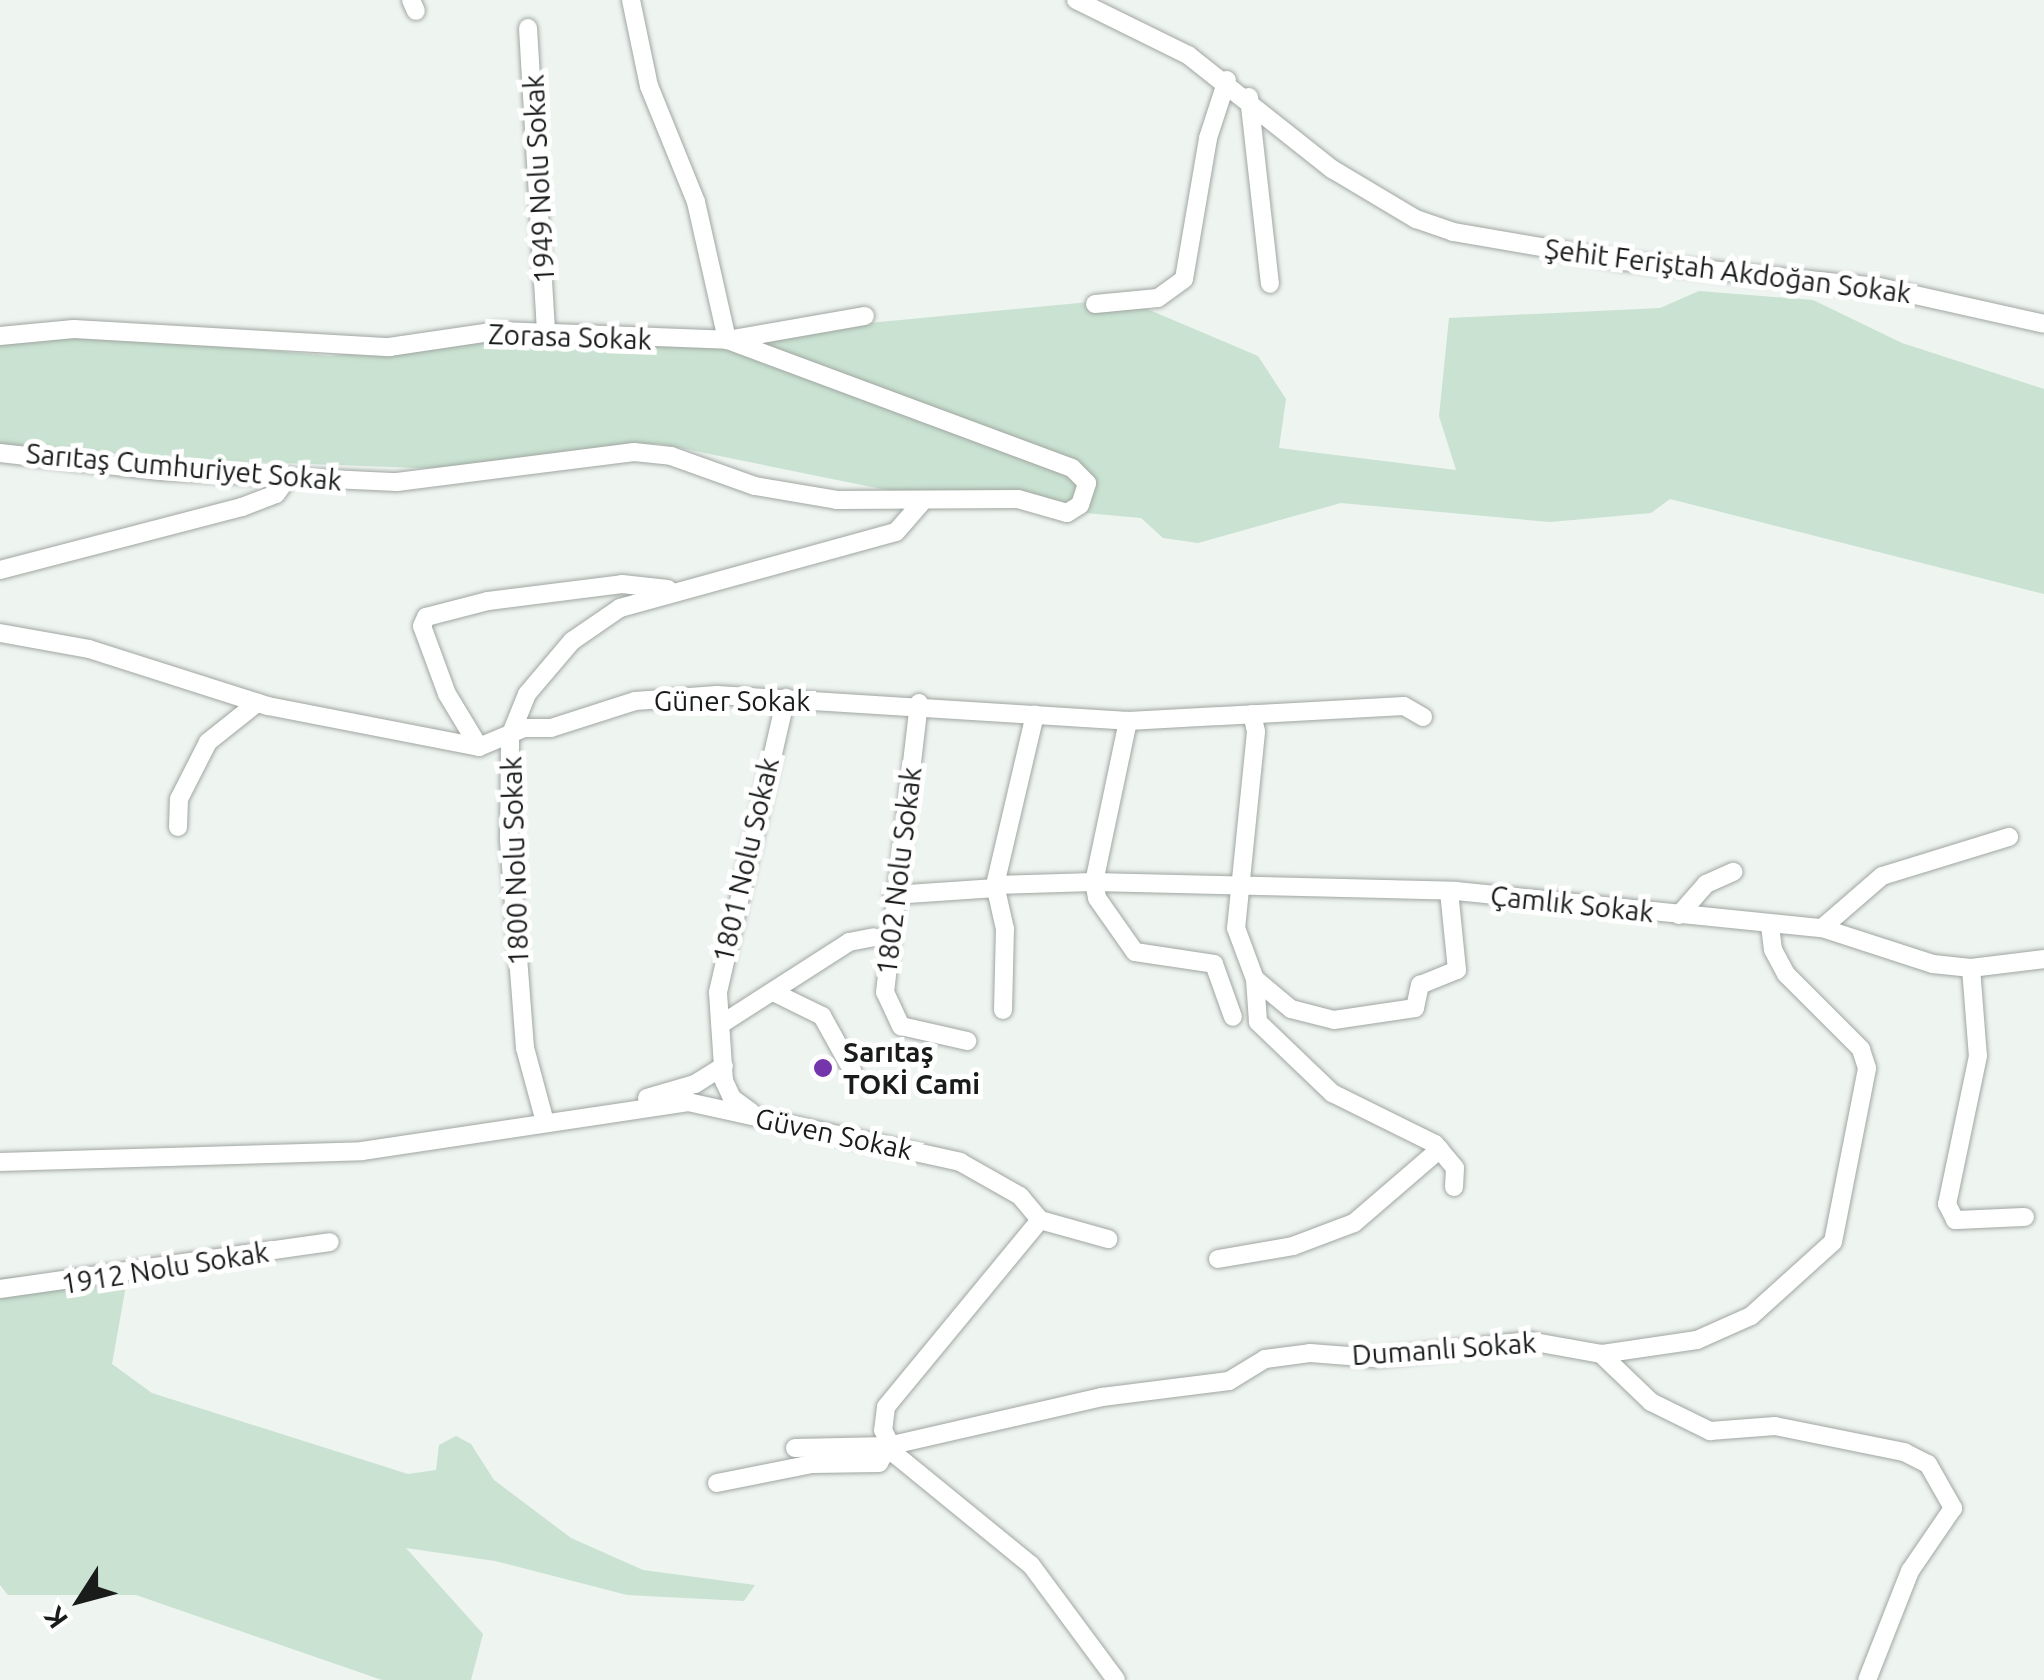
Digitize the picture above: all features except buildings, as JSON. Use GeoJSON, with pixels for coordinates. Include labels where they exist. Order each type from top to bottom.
{"type":"FeatureCollection","features":[{"type":"Feature","properties":{"kind":"street"},"geometry":{"type":"LineString","coordinates":[[630,0],[649,86],[691,185],[727,340]]}},
{"type":"Feature","properties":{"kind":"street"},"geometry":{"type":"LineString","coordinates":[[1076,0],[1227,80],[1249,97],[1270,284]]}},
{"type":"Feature","properties":{"kind":"street","name":"1949 Nolu Sokak"},"geometry":{"type":"LineString","coordinates":[[528,28],[546,331]]}},
{"type":"Feature","properties":{"kind":"street"},"geometry":{"type":"LineString","coordinates":[[1095,304],[1158,298],[1184,279],[1208,138],[1227,80]]}},
{"type":"Feature","properties":{"kind":"street","name":"Şehit Feriştah Akdoğan Sokak"},"geometry":{"type":"LineString","coordinates":[[1249,97],[1375,197],[1416,219],[1469,235],[1622,262],[1879,287],[2044,324]]}},
{"type":"Feature","properties":{"kind":"street","name":"Zorasa Sokak"},"geometry":{"type":"LineString","coordinates":[[0,336],[74,328],[389,346],[546,331],[632,340],[727,340],[864,316]]}},
{"type":"Feature","properties":{"kind":"street","name":"Sarıtaş Cumhuriyet Sokak"},"geometry":{"type":"LineString","coordinates":[[0,453],[160,471],[397,482],[634,452],[671,456],[754,486],[836,500],[1018,500],[1067,513],[1080,505],[1087,484],[1072,468],[961,423],[769,361],[727,340]]}},
{"type":"Feature","properties":{"kind":"street"},"geometry":{"type":"LineString","coordinates":[[0,570],[242,508],[276,494],[290,476]]}},
{"type":"Feature","properties":{"kind":"street","name":"1800 Nolu Sokak"},"geometry":{"type":"LineString","coordinates":[[545,1122],[525,1048],[509,839],[510,736],[528,694],[572,640],[620,608],[896,532],[920,503]]}},
{"type":"Feature","properties":{"kind":"street"},"geometry":{"type":"LineString","coordinates":[[479,747],[448,694],[422,626],[426,618],[488,601],[622,584],[675,590]]}},
{"type":"Feature","properties":{"kind":"street"},"geometry":{"type":"LineString","coordinates":[[0,633],[90,648],[257,703],[479,747]]}},
{"type":"Feature","properties":{"kind":"street","name":"Güner Sokak"},"geometry":{"type":"LineString","coordinates":[[479,747],[635,701],[786,698],[920,703],[1128,722],[1404,706],[1424,716]]}},
{"type":"Feature","properties":{"kind":"street","name":"1801 Nolu Sokak"},"geometry":{"type":"LineString","coordinates":[[761,1118],[732,1098],[724,1066],[720,969],[786,698]]}},
{"type":"Feature","properties":{"kind":"street"},"geometry":{"type":"LineString","coordinates":[[178,828],[178,799],[208,742],[257,703]]}},
{"type":"Feature","properties":{"kind":"street","name":"1802 Nolu Sokak"},"geometry":{"type":"LineString","coordinates":[[920,703],[884,961],[890,1015],[901,1026],[966,1041]]}},
{"type":"Feature","properties":{"kind":"street"},"geometry":{"type":"LineString","coordinates":[[1260,713],[1236,928],[1255,979],[1252,1006],[1274,1042],[1332,1093],[1440,1149],[1455,1168],[1454,1187]]}},
{"type":"Feature","properties":{"kind":"street"},"geometry":{"type":"LineString","coordinates":[[1003,1010],[1004,930],[996,886],[1035,715]]}},
{"type":"Feature","properties":{"kind":"street"},"geometry":{"type":"LineString","coordinates":[[1128,722],[1094,882],[1097,898],[1135,952],[1214,964],[1232,1017]]}},
{"type":"Feature","properties":{"kind":"street"},"geometry":{"type":"LineString","coordinates":[[1822,928],[1882,876],[2009,837]]}},
{"type":"Feature","properties":{"kind":"street"},"geometry":{"type":"LineString","coordinates":[[1679,915],[1706,884],[1733,872]]}},
{"type":"Feature","properties":{"kind":"street","name":"Çamlık Sokak"},"geometry":{"type":"LineString","coordinates":[[893,895],[1094,882],[1240,890],[1449,891],[1822,928],[1932,964],[1971,968],[2044,958]]}},
{"type":"Feature","properties":{"kind":"street"},"geometry":{"type":"LineString","coordinates":[[1255,979],[1290,1009],[1334,1020],[1415,1008],[1420,985],[1458,970],[1449,891]]}},
{"type":"Feature","properties":{"kind":"street","name":"Dumanlı Sokak"},"geometry":{"type":"LineString","coordinates":[[795,1448],[888,1446],[1102,1397],[1229,1381],[1266,1359],[1310,1353],[1375,1358],[1528,1340],[1601,1354],[1697,1340],[1751,1316],[1833,1242],[1867,1068],[1861,1048],[1786,974],[1773,950],[1770,925]]}},
{"type":"Feature","properties":{"kind":"street","name":"1801 Nolu Sokak"},"geometry":{"type":"LineString","coordinates":[[723,1024],[850,942],[874,937]]}},
{"type":"Feature","properties":{"kind":"street"},"geometry":{"type":"LineString","coordinates":[[1971,968],[1978,1056],[1947,1204],[1954,1220],[2026,1218]]}},
{"type":"Feature","properties":{"kind":"street"},"geometry":{"type":"LineString","coordinates":[[772,992],[816,1011],[834,1027],[852,1070]]}},
{"type":"Feature","properties":{"kind":"street"},"geometry":{"type":"LineString","coordinates":[[618,1110],[724,1066]]}},
{"type":"Feature","properties":{"kind":"street","name":"Güven Sokak"},"geometry":{"type":"LineString","coordinates":[[0,1162],[343,1152],[688,1102],[960,1162],[1020,1196],[1040,1220]]}},
{"type":"Feature","properties":{"kind":"street"},"geometry":{"type":"LineString","coordinates":[[1218,1259],[1294,1246],[1354,1223],[1440,1149]]}},
{"type":"Feature","properties":{"kind":"street"},"geometry":{"type":"LineString","coordinates":[[1108,1239],[1040,1220],[886,1407],[882,1418],[888,1446],[1031,1565],[1116,1680]]}},
{"type":"Feature","properties":{"kind":"street","name":"1912 Nolu Sokak"},"geometry":{"type":"LineString","coordinates":[[0,1289],[330,1242]]}},
{"type":"Feature","properties":{"kind":"street"},"geometry":{"type":"LineString","coordinates":[[1601,1354],[1651,1402],[1710,1431],[1775,1426],[1904,1452],[1928,1464],[1953,1508],[1910,1571],[1867,1680]]}},
{"type":"Feature","properties":{"kind":"street"},"geometry":{"type":"LineString","coordinates":[[717,1483],[812,1464],[878,1463],[888,1446]]}},
{"type":"Feature","properties":{"kind":"green space"},"geometry":{"type":"Polygon","coordinates":[[[1699,291],[1813,300],[1902,343],[2044,389],[2044,594],[1670,499],[1651,513],[1550,522],[1341,503],[1198,543],[1163,538],[1141,518],[931,499],[660,444],[615,445],[548,464],[475,470],[0,453],[0,342],[76,333],[330,356],[527,330],[690,340],[1100,301],[1133,303],[1258,356],[1286,399],[1279,448],[1456,470],[1439,416],[1449,318],[1660,308],[1699,291]]]}},
{"type":"Feature","properties":{"kind":"green space"},"geometry":{"type":"Polygon","coordinates":[[[122,1266],[125,1291],[112,1364],[152,1393],[408,1474],[436,1470],[439,1445],[456,1436],[471,1444],[494,1480],[571,1538],[643,1570],[755,1585],[744,1601],[627,1595],[495,1561],[406,1548],[483,1634],[471,1680],[382,1680],[136,1595],[8,1595],[0,1585],[0,1278],[122,1266]]]}},
{"type":"Feature","properties":{"kind":"place","name":"Sarıtaş TOKİ Cami"},"geometry":{"type":"Point","coordinates":[823,1068]}}]}
